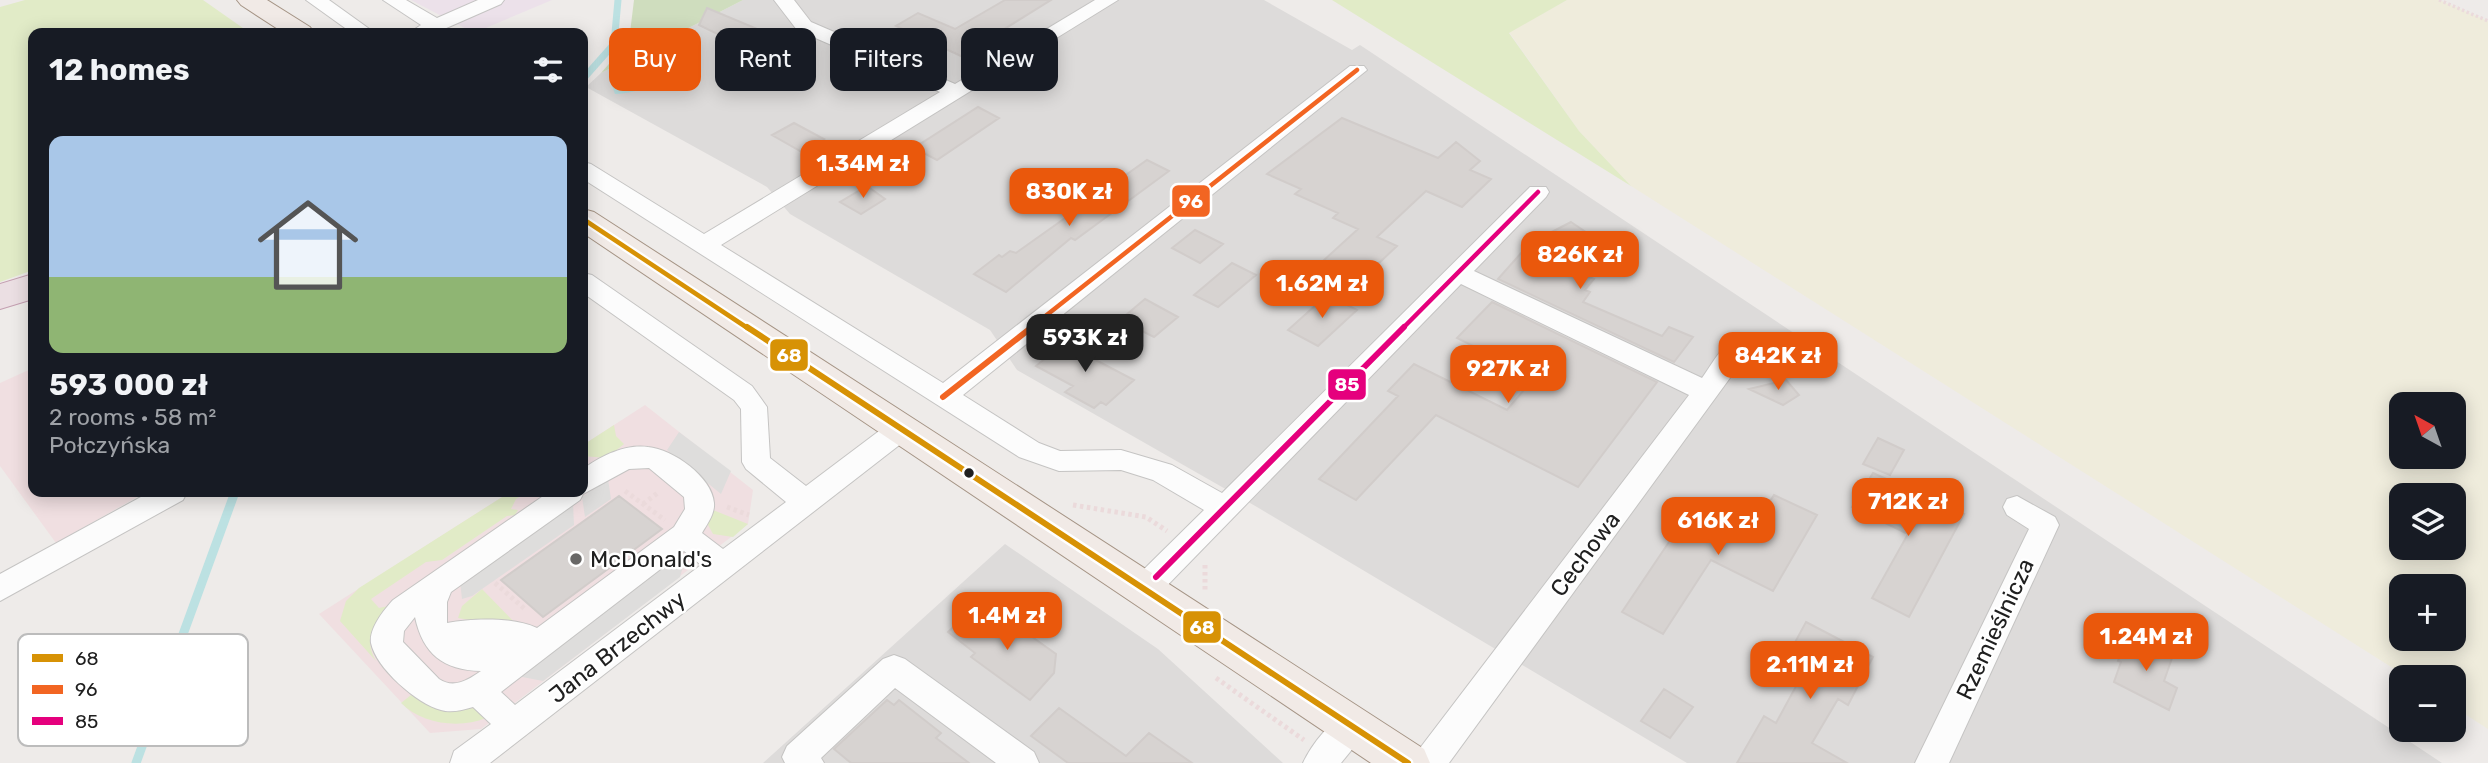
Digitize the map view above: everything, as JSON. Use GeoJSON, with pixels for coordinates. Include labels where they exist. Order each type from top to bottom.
{"type":"FeatureCollection","features":[{"type":"Feature","properties":{"kind":"highway"},"geometry":{"type":"LineString","coordinates":[[0,297],[28,288]]}},
{"type":"Feature","properties":{"kind":"main road"},"geometry":{"type":"LineString","coordinates":[[250,0],[293,28]]}},
{"type":"Feature","properties":{"kind":"main road"},"geometry":{"type":"LineString","coordinates":[[588,222],[1408,763]]}},
{"type":"Feature","properties":{"kind":"street"},"geometry":{"type":"LineString","coordinates":[[316,0],[358,28]]}},
{"type":"Feature","properties":{"kind":"street"},"geometry":{"type":"LineString","coordinates":[[393,0],[426,28]]}},
{"type":"Feature","properties":{"kind":"street"},"geometry":{"type":"LineString","coordinates":[[429,28],[494,0]]}},
{"type":"Feature","properties":{"kind":"street"},"geometry":{"type":"LineString","coordinates":[[785,0],[804,26],[957,92]]}},
{"type":"Feature","properties":{"kind":"street"},"geometry":{"type":"LineString","coordinates":[[705,244],[1108,0]]}},
{"type":"Feature","properties":{"kind":"street"},"geometry":{"type":"LineString","coordinates":[[943,397],[1357,70]]}},
{"type":"Feature","properties":{"kind":"street"},"geometry":{"type":"LineString","coordinates":[[588,172],[1029,450],[1059,461],[1121,460],[1162,472],[1225,508]]}},
{"type":"Feature","properties":{"kind":"street"},"geometry":{"type":"LineString","coordinates":[[1144,589],[1538,192]]}},
{"type":"Feature","properties":{"kind":"street"},"geometry":{"type":"LineString","coordinates":[[1457,272],[1705,391]]}},
{"type":"Feature","properties":{"kind":"street"},"geometry":{"type":"LineString","coordinates":[[588,284],[743,393],[754,407],[756,462],[806,502]]}},
{"type":"Feature","properties":{"kind":"street","name":"Cechowa"},"geometry":{"type":"LineString","coordinates":[[1429,763],[1741,345]]}},
{"type":"Feature","properties":{"kind":"street","name":"Jana Brzechwy"},"geometry":{"type":"LineString","coordinates":[[466,762],[901,429]]}},
{"type":"Feature","properties":{"kind":"street"},"geometry":{"type":"LineString","coordinates":[[563,497],[404,609],[396,618],[388,636],[389,650],[430,693],[449,697],[478,691],[686,527],[695,487],[657,459],[648,457],[612,464],[588,480]]}},
{"type":"Feature","properties":{"kind":"street"},"geometry":{"type":"LineString","coordinates":[[0,589],[140,499]]}},
{"type":"Feature","properties":{"kind":"street","name":"Rzemieślnicza"},"geometry":{"type":"LineString","coordinates":[[1932,763],[2045,525],[2017,507]]}},
{"type":"Feature","properties":{"kind":"street"},"geometry":{"type":"LineString","coordinates":[[686,527],[722,565]]}},
{"type":"Feature","properties":{"kind":"street"},"geometry":{"type":"LineString","coordinates":[[438,586],[428,610],[436,638],[452,653],[486,656],[504,651],[630,559],[686,527]]}},
{"type":"Feature","properties":{"kind":"street"},"geometry":{"type":"LineString","coordinates":[[807,763],[799,757],[894,669],[1022,763]]}},
{"type":"Feature","properties":{"kind":"street"},"geometry":{"type":"LineString","coordinates":[[478,691],[514,725]]}},
{"type":"Feature","properties":{"kind":"street"},"geometry":{"type":"LineString","coordinates":[[1323,760],[1351,726]]}},
{"type":"Feature","properties":{"kind":"path"},"geometry":{"type":"LineString","coordinates":[[2439,0],[2488,22]]}},
{"type":"Feature","properties":{"kind":"path"},"geometry":{"type":"LineString","coordinates":[[643,504],[666,487]]}},
{"type":"Feature","properties":{"kind":"path"},"geometry":{"type":"LineString","coordinates":[[625,491],[667,522],[674,517],[686,527],[759,519],[771,528]]}},
{"type":"Feature","properties":{"kind":"path"},"geometry":{"type":"LineString","coordinates":[[1067,503],[1146,517],[1189,545]]}},
{"type":"Feature","properties":{"kind":"path"},"geometry":{"type":"LineString","coordinates":[[649,520],[657,514]]}},
{"type":"Feature","properties":{"kind":"path"},"geometry":{"type":"LineString","coordinates":[[495,583],[510,592],[534,630]]}},
{"type":"Feature","properties":{"kind":"path"},"geometry":{"type":"LineString","coordinates":[[1212,675],[1323,760]]}},
{"type":"Feature","properties":{"kind":"shaded area"},"geometry":{"type":"Polygon","coordinates":[[[411,0],[552,0],[486,28],[464,28],[411,0]]]}},
{"type":"Feature","properties":{"kind":"shaded area"},"geometry":{"type":"Polygon","coordinates":[[[743,0],[1264,0],[1352,50],[1360,45],[2389,728],[2389,742],[2410,742],[2442,763],[1687,763],[1257,507],[1017,370],[990,330],[790,214],[767,187],[588,88],[588,85],[609,69],[609,91],[701,91],[701,28],[689,28],[743,0]]]}},
{"type":"Feature","properties":{"kind":"shaded area"},"geometry":{"type":"Polygon","coordinates":[[[1567,0],[2439,0],[2488,21],[2488,729],[2466,715],[2466,665],[2389,666],[1631,186],[1579,131],[1509,32],[1567,0]]]}},
{"type":"Feature","properties":{"kind":"shaded area"},"geometry":{"type":"Polygon","coordinates":[[[28,370],[28,497],[137,497],[56,543],[0,466],[0,383],[28,370]]]}},
{"type":"Feature","properties":{"kind":"shaded area"},"geometry":{"type":"Polygon","coordinates":[[[645,405],[753,490],[748,524],[481,729],[430,733],[319,614],[502,497],[588,497],[588,442],[645,405]]]}},
{"type":"Feature","properties":{"kind":"shaded area"},"geometry":{"type":"Polygon","coordinates":[[[679,432],[731,471],[721,494],[667,450],[679,432]]]}},
{"type":"Feature","properties":{"kind":"shaded area"},"geometry":{"type":"Polygon","coordinates":[[[608,479],[611,499],[585,517],[582,497],[588,497],[588,493],[608,479]]]}},
{"type":"Feature","properties":{"kind":"shaded area"},"geometry":{"type":"Polygon","coordinates":[[[573,503],[574,525],[472,596],[462,599],[460,581],[573,503]]]}},
{"type":"Feature","properties":{"kind":"shaded area"},"geometry":{"type":"Polygon","coordinates":[[[1005,544],[1158,649],[1283,763],[763,763],[1005,544]]]}},
{"type":"Feature","properties":{"kind":"shaded area"},"geometry":{"type":"Polygon","coordinates":[[[664,561],[684,563],[680,577],[543,681],[512,675],[664,561]]]}},
{"type":"Feature","properties":{"kind":"green space"},"geometry":{"type":"Polygon","coordinates":[[[25,0],[203,0],[243,28],[28,28],[28,272],[0,282],[0,7],[25,0]]]}},
{"type":"Feature","properties":{"kind":"green space"},"geometry":{"type":"Polygon","coordinates":[[[634,0],[743,0],[689,28],[631,28],[634,0]]]}},
{"type":"Feature","properties":{"kind":"green space"},"geometry":{"type":"Polygon","coordinates":[[[1332,0],[1567,0],[1509,33],[1579,131],[1631,186],[1332,0]]]}},
{"type":"Feature","properties":{"kind":"green space"},"geometry":{"type":"Polygon","coordinates":[[[614,425],[616,436],[624,444],[607,458],[588,456],[588,442],[614,425]]]}},
{"type":"Feature","properties":{"kind":"green space"},"geometry":{"type":"Polygon","coordinates":[[[502,497],[519,497],[511,509],[518,510],[515,515],[507,516],[442,560],[426,562],[371,599],[379,608],[388,606],[370,639],[376,661],[340,621],[346,601],[359,588],[502,497]]]}},
{"type":"Feature","properties":{"kind":"green space"},"geometry":{"type":"Polygon","coordinates":[[[713,510],[748,524],[733,537],[713,534],[707,523],[713,510]]]}},
{"type":"Feature","properties":{"kind":"green space"},"geometry":{"type":"Polygon","coordinates":[[[482,589],[521,629],[458,618],[462,606],[482,589]]]}},
{"type":"Feature","properties":{"kind":"green space"},"geometry":{"type":"Polygon","coordinates":[[[411,695],[424,703],[479,710],[486,718],[453,724],[430,720],[419,716],[401,703],[411,695]]]}},
{"type":"Feature","properties":{"kind":"water"},"geometry":{"type":"Polygon","coordinates":[[[614,91],[636,91],[633,92],[615,94],[614,91]]]}},
{"type":"Feature","properties":{"kind":"building"},"geometry":{"type":"Polygon","coordinates":[[[1005,0],[1051,0],[1006,28],[961,28],[961,56],[947,50],[947,28],[896,26],[918,13],[955,29],[1005,0]]]}},
{"type":"Feature","properties":{"kind":"building"},"geometry":{"type":"Polygon","coordinates":[[[707,8],[755,28],[715,28],[715,33],[699,25],[707,8]]]}},
{"type":"Feature","properties":{"kind":"building"},"geometry":{"type":"Polygon","coordinates":[[[978,107],[999,118],[937,160],[914,148],[978,107]]]}},
{"type":"Feature","properties":{"kind":"building"},"geometry":{"type":"Polygon","coordinates":[[[1342,118],[1438,158],[1456,142],[1480,161],[1470,170],[1491,179],[1462,207],[1426,191],[1377,237],[1397,246],[1361,280],[1323,261],[1358,229],[1333,218],[1338,213],[1295,194],[1301,189],[1267,174],[1342,118]]]}},
{"type":"Feature","properties":{"kind":"building"},"geometry":{"type":"Polygon","coordinates":[[[794,123],[824,139],[802,152],[772,135],[794,123]]]}},
{"type":"Feature","properties":{"kind":"building"},"geometry":{"type":"Polygon","coordinates":[[[1147,160],[1169,171],[1075,240],[1071,238],[1006,292],[974,274],[999,255],[1002,257],[1010,251],[1016,253],[1147,160]]]}},
{"type":"Feature","properties":{"kind":"building"},"geometry":{"type":"Polygon","coordinates":[[[867,186],[885,199],[861,214],[840,202],[867,186]]]}},
{"type":"Feature","properties":{"kind":"building"},"geometry":{"type":"Polygon","coordinates":[[[1571,222],[1593,237],[1549,261],[1594,279],[1585,290],[1590,292],[1583,302],[1662,336],[1669,327],[1693,337],[1674,362],[1498,279],[1530,243],[1571,222]]]}},
{"type":"Feature","properties":{"kind":"building"},"geometry":{"type":"Polygon","coordinates":[[[1195,230],[1223,244],[1200,263],[1172,248],[1195,230]]]}},
{"type":"Feature","properties":{"kind":"building"},"geometry":{"type":"Polygon","coordinates":[[[1232,263],[1256,275],[1218,307],[1194,295],[1232,263]]]}},
{"type":"Feature","properties":{"kind":"building"},"geometry":{"type":"Polygon","coordinates":[[[1327,295],[1357,310],[1318,346],[1288,330],[1327,295]]]}},
{"type":"Feature","properties":{"kind":"building"},"geometry":{"type":"Polygon","coordinates":[[[1145,299],[1178,317],[1154,337],[1120,320],[1145,299]]]}},
{"type":"Feature","properties":{"kind":"building"},"geometry":{"type":"Polygon","coordinates":[[[1492,302],[1657,382],[1578,487],[1436,415],[1356,500],[1319,479],[1398,396],[1388,391],[1414,364],[1507,410],[1535,377],[1457,338],[1492,302]]]}},
{"type":"Feature","properties":{"kind":"building"},"geometry":{"type":"Polygon","coordinates":[[[1069,339],[1093,352],[1088,356],[1134,380],[1106,405],[1101,402],[1094,408],[1065,392],[1073,386],[1036,366],[1069,339]]]}},
{"type":"Feature","properties":{"kind":"building"},"geometry":{"type":"Polygon","coordinates":[[[1786,380],[1799,395],[1783,405],[1749,389],[1786,380]]]}},
{"type":"Feature","properties":{"kind":"building"},"geometry":{"type":"Polygon","coordinates":[[[1878,438],[1904,450],[1890,475],[1863,464],[1878,438]]]}},
{"type":"Feature","properties":{"kind":"building"},"geometry":{"type":"Polygon","coordinates":[[[1873,473],[1964,514],[1909,617],[1872,598],[1908,534],[1852,507],[1873,473]]]}},
{"type":"Feature","properties":{"kind":"building"},"geometry":{"type":"Polygon","coordinates":[[[1774,495],[1817,515],[1773,591],[1711,560],[1663,634],[1622,612],[1671,539],[1667,537],[1688,506],[1749,534],[1774,495]]]}},
{"type":"Feature","properties":{"kind":"building","name":"McDonald's"},"geometry":{"type":"Polygon","coordinates":[[[619,496],[662,529],[543,617],[501,580],[619,496]]]}},
{"type":"Feature","properties":{"kind":"building"},"geometry":{"type":"Polygon","coordinates":[[[974,608],[1004,629],[1011,622],[1056,654],[1054,673],[1030,700],[971,657],[975,653],[948,632],[974,608]]]}},
{"type":"Feature","properties":{"kind":"building"},"geometry":{"type":"Polygon","coordinates":[[[1806,622],[1873,657],[1848,705],[1838,699],[1812,743],[1847,763],[1737,763],[1764,716],[1776,723],[1806,668],[1787,657],[1806,622]]]}},
{"type":"Feature","properties":{"kind":"building"},"geometry":{"type":"Polygon","coordinates":[[[2128,636],[2172,658],[2164,681],[2177,688],[2169,710],[2114,682],[2121,662],[2118,661],[2128,636]]]}},
{"type":"Feature","properties":{"kind":"building"},"geometry":{"type":"Polygon","coordinates":[[[1664,689],[1693,707],[1670,738],[1641,721],[1664,689]]]}},
{"type":"Feature","properties":{"kind":"building"},"geometry":{"type":"Polygon","coordinates":[[[887,700],[894,705],[899,700],[941,733],[936,738],[969,763],[851,763],[834,749],[887,700]]]}},
{"type":"Feature","properties":{"kind":"building"},"geometry":{"type":"Polygon","coordinates":[[[1059,708],[1126,756],[1149,733],[1192,763],[1068,763],[1031,736],[1059,708]]]}},
{"type":"Feature","properties":{"kind":"waterway"},"geometry":{"type":"LineString","coordinates":[[588,73],[614,44],[618,0]]}},
{"type":"Feature","properties":{"kind":"waterway"},"geometry":{"type":"LineString","coordinates":[[183,634],[233,497]]}},
{"type":"Feature","properties":{"kind":"waterway"},"geometry":{"type":"LineString","coordinates":[[136,763],[142,746]]}},
{"type":"Feature","properties":{"kind":"transit line","name":"96"},"geometry":{"type":"LineString","coordinates":[[943,397],[1357,70]]}},
{"type":"Feature","properties":{"kind":"transit line","name":"85"},"geometry":{"type":"LineString","coordinates":[[1156,577],[1538,192]]}},
{"type":"Feature","properties":{"kind":"transit line","name":"68"},"geometry":{"type":"LineString","coordinates":[[588,222],[1408,763]]}},
{"type":"Feature","properties":{"kind":"place","name":"McDonald's"},"geometry":{"type":"Point","coordinates":[576,559]}}]}
